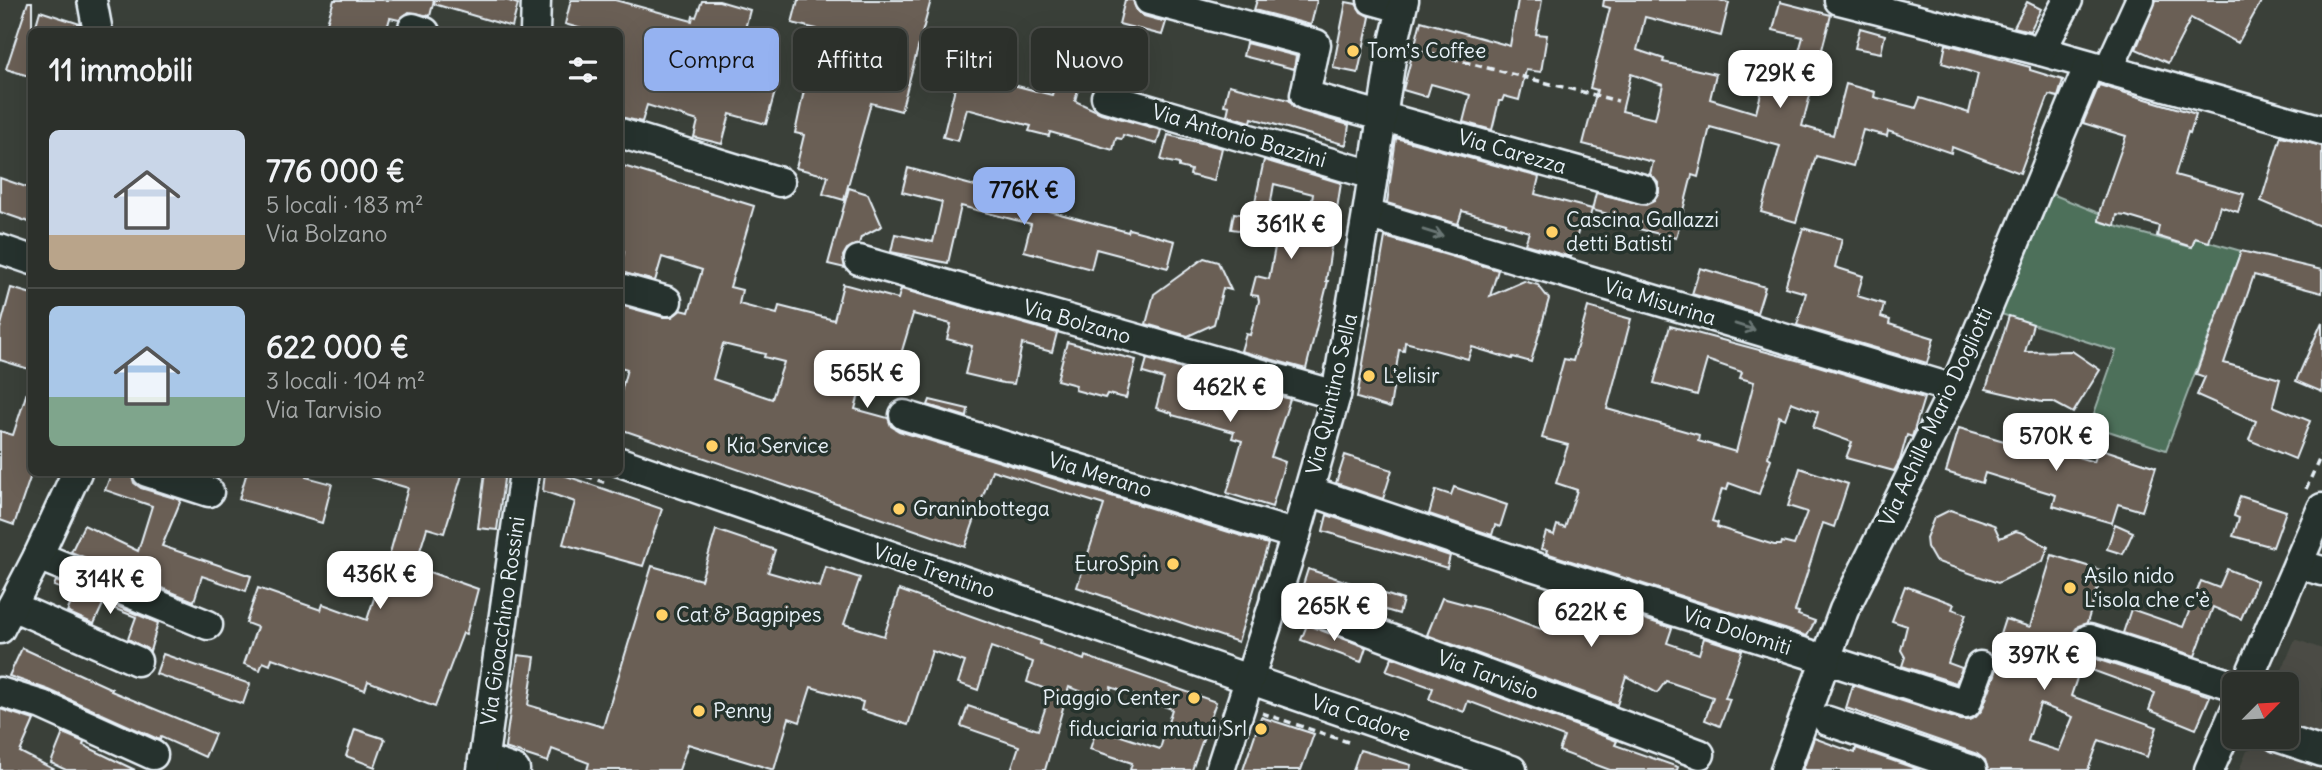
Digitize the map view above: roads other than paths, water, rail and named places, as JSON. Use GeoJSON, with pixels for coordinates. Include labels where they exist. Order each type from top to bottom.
{"type":"FeatureCollection","features":[{"type":"Feature","properties":{"kind":"street"},"geometry":{"type":"LineString","coordinates":[[92,0],[96,28]]}},
{"type":"Feature","properties":{"kind":"street"},"geometry":{"type":"LineString","coordinates":[[535,28],[536,0]]}},
{"type":"Feature","properties":{"kind":"street","name":"Via Carezza"},"geometry":{"type":"LineString","coordinates":[[1149,0],[1316,44],[1305,94],[1643,189]]}},
{"type":"Feature","properties":{"kind":"street","name":"Via Quintino Sella"},"geometry":{"type":"LineString","coordinates":[[1220,770],[1296,535],[1336,395],[1381,115],[1403,4],[1372,0]]}},
{"type":"Feature","properties":{"kind":"street"},"geometry":{"type":"LineString","coordinates":[[1839,0],[2041,51],[2322,130]]}},
{"type":"Feature","properties":{"kind":"street"},"geometry":{"type":"LineString","coordinates":[[2041,51],[2068,0]]}},
{"type":"Feature","properties":{"kind":"street","name":"Via Achille Mario Dogliotti"},"geometry":{"type":"LineString","coordinates":[[1785,770],[1844,610],[1954,389],[2098,68],[2140,0]]}},
{"type":"Feature","properties":{"kind":"street","name":"Via Antonio Bazzini"},"geometry":{"type":"LineString","coordinates":[[1105,97],[1373,175]]}},
{"type":"Feature","properties":{"kind":"street"},"geometry":{"type":"LineString","coordinates":[[623,134],[780,182]]}},
{"type":"Feature","properties":{"kind":"street","name":"Via Misurina"},"geometry":{"type":"LineString","coordinates":[[1367,214],[1954,389]]}},
{"type":"Feature","properties":{"kind":"street"},"geometry":{"type":"LineString","coordinates":[[0,249],[28,259]]}},
{"type":"Feature","properties":{"kind":"street","name":"Via Bolzano"},"geometry":{"type":"LineString","coordinates":[[859,260],[1336,395]]}},
{"type":"Feature","properties":{"kind":"street"},"geometry":{"type":"LineString","coordinates":[[623,289],[667,301]]}},
{"type":"Feature","properties":{"kind":"street","name":"Via Merano"},"geometry":{"type":"LineString","coordinates":[[904,415],[1296,535]]}},
{"type":"Feature","properties":{"kind":"street","name":"Viale Trentino"},"geometry":{"type":"LineString","coordinates":[[623,463],[1249,679]]}},
{"type":"Feature","properties":{"kind":"street"},"geometry":{"type":"LineString","coordinates":[[75,476],[38,556],[8,604],[136,661]]}},
{"type":"Feature","properties":{"kind":"street"},"geometry":{"type":"LineString","coordinates":[[159,476],[209,492]]}},
{"type":"Feature","properties":{"kind":"street","name":"Via Gioacchino Rossini"},"geometry":{"type":"LineString","coordinates":[[482,764],[523,476]]}},
{"type":"Feature","properties":{"kind":"street","name":"Via Dolomiti"},"geometry":{"type":"LineString","coordinates":[[1309,491],[1530,565],[1966,704],[1980,666]]}},
{"type":"Feature","properties":{"kind":"street"},"geometry":{"type":"LineString","coordinates":[[2253,672],[2310,568],[2322,508]]}},
{"type":"Feature","properties":{"kind":"street"},"geometry":{"type":"LineString","coordinates":[[38,556],[208,625]]}},
{"type":"Feature","properties":{"kind":"street","name":"Via Tarvisio"},"geometry":{"type":"LineString","coordinates":[[1275,596],[1700,754]]}},
{"type":"Feature","properties":{"kind":"street"},"geometry":{"type":"LineString","coordinates":[[2090,639],[2222,682]]}},
{"type":"Feature","properties":{"kind":"street","name":"Via Cadore"},"geometry":{"type":"LineString","coordinates":[[1249,679],[1512,770]]}},
{"type":"Feature","properties":{"kind":"street"},"geometry":{"type":"LineString","coordinates":[[0,692],[42,705],[153,755]]}},
{"type":"Feature","properties":{"kind":"street"},"geometry":{"type":"LineString","coordinates":[[1828,721],[1972,770]]}},
{"type":"Feature","properties":{"kind":"street"},"geometry":{"type":"LineString","coordinates":[[2209,770],[2222,742]]}},
{"type":"Feature","properties":{"kind":"street"},"geometry":{"type":"LineString","coordinates":[[2300,745],[2322,752]]}},
{"type":"Feature","properties":{"kind":"street"},"geometry":{"type":"LineString","coordinates":[[482,764],[515,770]]}},
{"type":"Feature","properties":{"kind":"place","name":"Tom's Coffee"},"geometry":{"type":"Point","coordinates":[1353,51]}},
{"type":"Feature","properties":{"kind":"place","name":"Cascina Gallazzi detti Batisti"},"geometry":{"type":"Point","coordinates":[1552,232]}},
{"type":"Feature","properties":{"kind":"place","name":"L'elisir"},"geometry":{"type":"Point","coordinates":[1369,376]}},
{"type":"Feature","properties":{"kind":"place","name":"Kia Service"},"geometry":{"type":"Point","coordinates":[712,446]}},
{"type":"Feature","properties":{"kind":"place","name":"Graninbottega"},"geometry":{"type":"Point","coordinates":[899,509]}},
{"type":"Feature","properties":{"kind":"place","name":"EuroSpin"},"geometry":{"type":"Point","coordinates":[1173,564]}},
{"type":"Feature","properties":{"kind":"place","name":"Asilo nido L'isola che c'è"},"geometry":{"type":"Point","coordinates":[2070,588]}},
{"type":"Feature","properties":{"kind":"place","name":"Cat & Bagpipes"},"geometry":{"type":"Point","coordinates":[662,615]}},
{"type":"Feature","properties":{"kind":"place","name":"Piaggio Center"},"geometry":{"type":"Point","coordinates":[1194,698]}},
{"type":"Feature","properties":{"kind":"place","name":"Penny"},"geometry":{"type":"Point","coordinates":[699,711]}},
{"type":"Feature","properties":{"kind":"place","name":"fiduciaria mutui Srl"},"geometry":{"type":"Point","coordinates":[1261,729]}}]}
